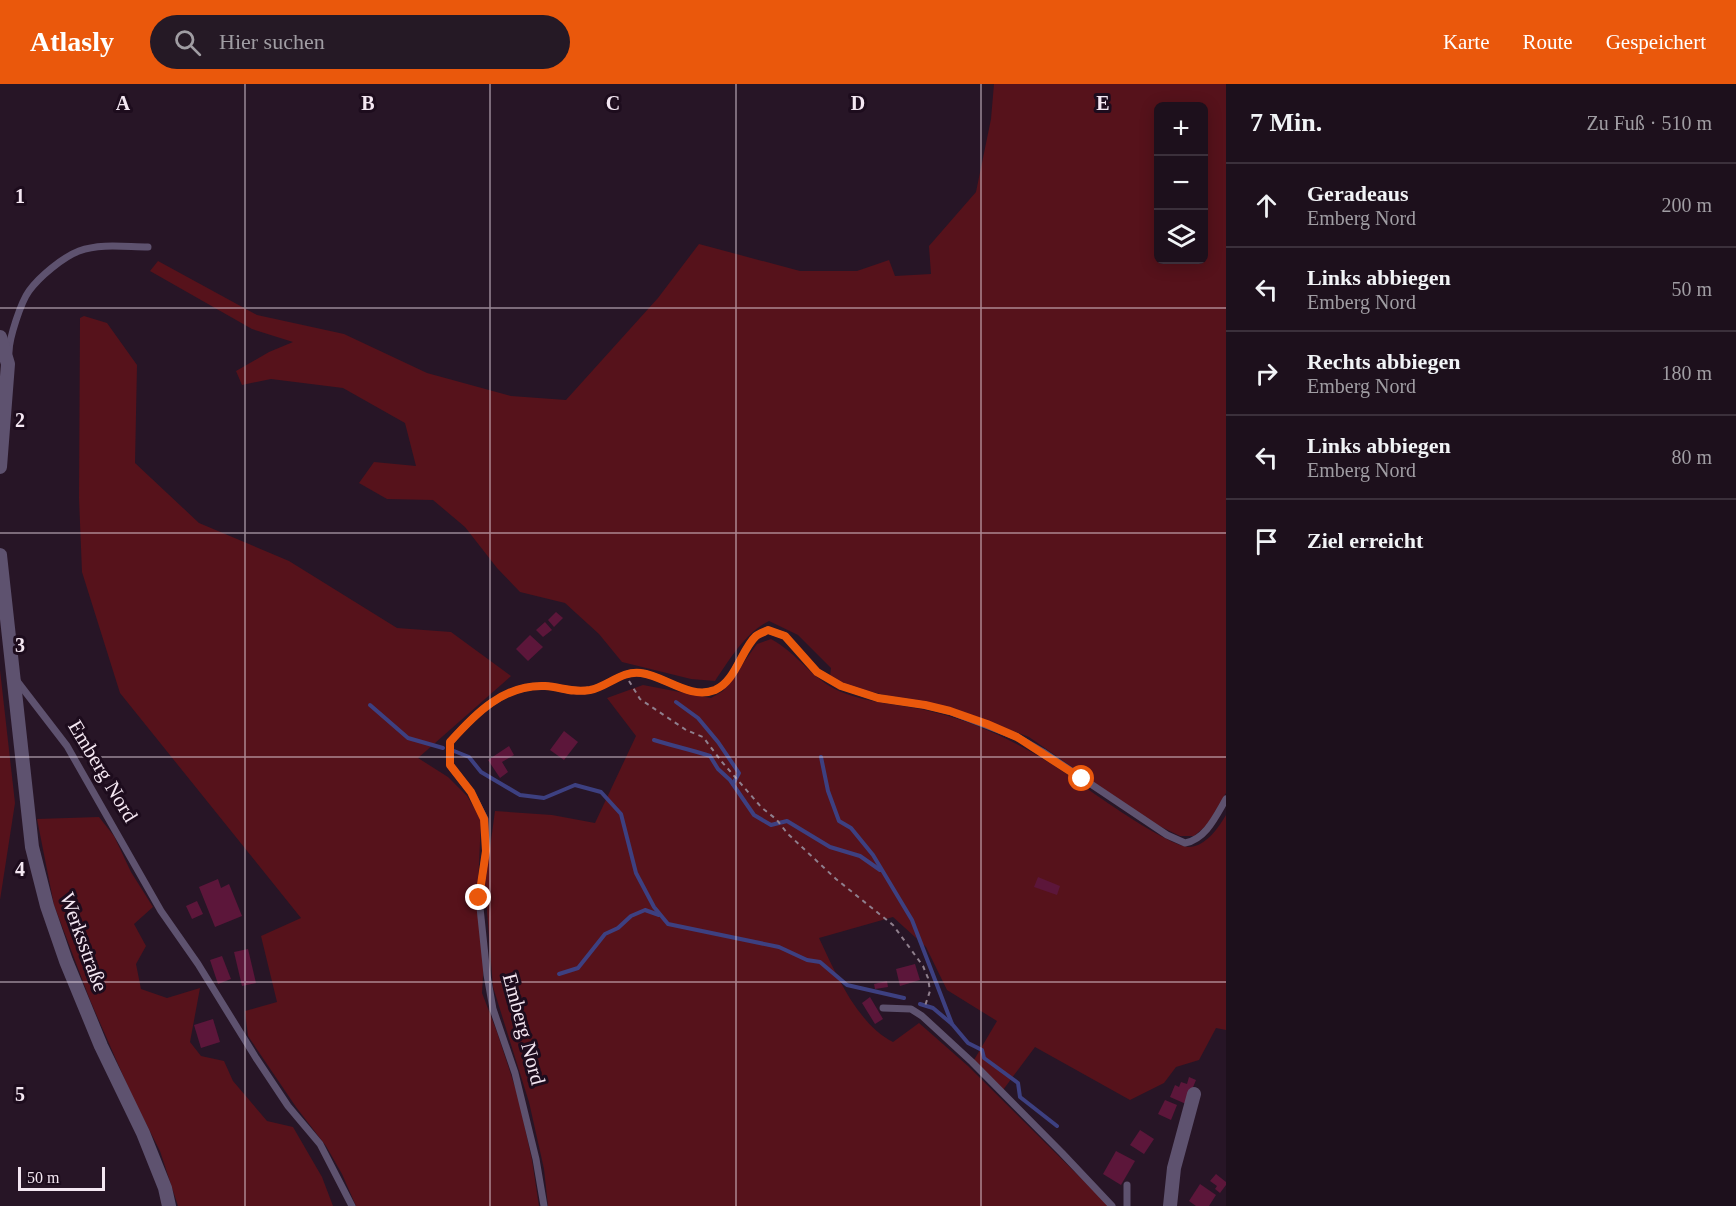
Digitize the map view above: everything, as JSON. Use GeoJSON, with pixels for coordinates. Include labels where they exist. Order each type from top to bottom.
{"type":"FeatureCollection","features":[{"type":"Feature","properties":{"kind":"street"},"geometry":{"type":"LineString","coordinates":[[0,337],[8,364],[0,466]]}},
{"type":"Feature","properties":{"kind":"street"},"geometry":{"type":"LineString","coordinates":[[0,555],[13,677]]}},
{"type":"Feature","properties":{"kind":"street","name":"Werksstraße"},"geometry":{"type":"LineString","coordinates":[[13,677],[32,847],[47,906],[66,961],[101,1046],[143,1132],[165,1188],[169,1206]]}},
{"type":"Feature","properties":{"kind":"street"},"geometry":{"type":"LineString","coordinates":[[1170,1206],[1174,1168],[1194,1094]]}},
{"type":"Feature","properties":{"kind":"lane"},"geometry":{"type":"LineString","coordinates":[[8,364],[9,340],[28,292],[49,271],[79,251],[105,246],[148,247]]}},
{"type":"Feature","properties":{"kind":"lane","name":"Emberg Nord"},"geometry":{"type":"LineString","coordinates":[[544,1206],[542,1184],[515,1073],[493,1009],[487,975],[479,898],[486,851],[484,819],[471,792],[450,765],[450,742],[475,714],[513,690],[544,686],[570,692],[592,690],[622,676],[639,672],[702,693],[717,689],[730,676],[756,636],[768,630],[785,636],[817,672],[841,686],[878,698],[950,711],[1017,737],[1167,835],[1185,843],[1198,839],[1211,824],[1226,799]]}},
{"type":"Feature","properties":{"kind":"lane","name":"Emberg Nord"},"geometry":{"type":"LineString","coordinates":[[13,677],[67,746],[161,911],[198,964],[288,1106],[320,1144],[352,1206]]}},
{"type":"Feature","properties":{"kind":"lane"},"geometry":{"type":"LineString","coordinates":[[883,1008],[911,1009],[922,1016],[972,1062],[1112,1206]]}},
{"type":"Feature","properties":{"kind":"lane"},"geometry":{"type":"LineString","coordinates":[[1127,1185],[1127,1206]]}},
{"type":"Feature","properties":{"kind":"path"},"geometry":{"type":"LineString","coordinates":[[622,676],[627,678],[640,699],[686,730],[704,737],[762,808],[776,819],[788,834],[836,879],[893,925],[923,966],[930,991],[926,1004]]}},
{"type":"Feature","properties":{"kind":"shaded area"},"geometry":{"type":"Polygon","coordinates":[[[994,84],[1226,84],[1226,793],[1207,825],[1194,836],[1180,836],[1151,822],[1029,737],[963,712],[924,701],[855,688],[830,677],[831,668],[798,635],[769,621],[745,639],[715,681],[691,679],[622,662],[599,634],[565,603],[520,592],[497,568],[465,527],[433,500],[387,499],[359,483],[374,462],[416,466],[405,423],[343,388],[271,379],[242,385],[236,371],[269,352],[293,342],[252,329],[150,271],[158,261],[257,315],[344,334],[427,373],[511,396],[566,400],[658,298],[699,244],[800,271],[857,271],[889,260],[895,276],[931,274],[929,246],[976,192],[991,119],[994,84]]]}},
{"type":"Feature","properties":{"kind":"shaded area"},"geometry":{"type":"Polygon","coordinates":[[[84,316],[107,323],[137,365],[135,463],[199,523],[289,561],[397,628],[451,632],[511,676],[418,758],[448,777],[467,796],[481,819],[477,909],[484,961],[482,993],[518,1096],[539,1206],[356,1206],[326,1146],[296,1107],[248,1036],[245,1011],[277,1002],[261,936],[301,918],[120,693],[82,572],[79,498],[80,318],[84,316]]]}},
{"type":"Feature","properties":{"kind":"shaded area"},"geometry":{"type":"Polygon","coordinates":[[[771,639],[789,651],[821,680],[839,691],[862,699],[921,709],[968,722],[1018,745],[1050,763],[1147,828],[1179,845],[1196,846],[1207,840],[1226,815],[1226,1030],[1216,1028],[1199,1060],[1176,1067],[1164,1083],[1130,1100],[1035,1047],[1003,1090],[974,1060],[997,1021],[947,990],[926,947],[893,917],[819,938],[848,996],[868,1023],[893,1042],[919,1023],[968,1066],[1109,1206],[548,1206],[544,1169],[529,1102],[493,987],[485,885],[495,811],[552,815],[595,823],[636,736],[607,698],[643,685],[711,698],[723,691],[757,644],[771,639]]]}},
{"type":"Feature","properties":{"kind":"shaded area"},"geometry":{"type":"Polygon","coordinates":[[[0,670],[15,803],[0,900],[0,670]]]}},
{"type":"Feature","properties":{"kind":"shaded area"},"geometry":{"type":"Polygon","coordinates":[[[99,817],[114,836],[131,872],[153,907],[134,924],[146,946],[136,964],[141,989],[167,998],[200,988],[190,1042],[201,1056],[224,1061],[233,1081],[267,1121],[293,1127],[322,1177],[333,1206],[178,1206],[160,1151],[132,1096],[90,1000],[54,905],[37,819],[99,817]]]}},
{"type":"Feature","properties":{"kind":"building"},"geometry":{"type":"Polygon","coordinates":[[[556,612],[563,618],[554,627],[548,620],[556,612]]]}},
{"type":"Feature","properties":{"kind":"building"},"geometry":{"type":"Polygon","coordinates":[[[545,622],[552,630],[543,637],[536,630],[545,622]]]}},
{"type":"Feature","properties":{"kind":"building"},"geometry":{"type":"Polygon","coordinates":[[[530,635],[543,647],[528,661],[516,649],[530,635]]]}},
{"type":"Feature","properties":{"kind":"building"},"geometry":{"type":"Polygon","coordinates":[[[564,731],[578,742],[564,760],[550,750],[564,731]]]}},
{"type":"Feature","properties":{"kind":"building"},"geometry":{"type":"Polygon","coordinates":[[[509,746],[514,755],[502,762],[508,772],[500,778],[488,760],[509,746]]]}},
{"type":"Feature","properties":{"kind":"building"},"geometry":{"type":"Polygon","coordinates":[[[1038,877],[1060,886],[1057,895],[1034,887],[1038,877]]]}},
{"type":"Feature","properties":{"kind":"building"},"geometry":{"type":"Polygon","coordinates":[[[218,879],[221,888],[229,884],[242,916],[215,927],[199,887],[218,879]]]}},
{"type":"Feature","properties":{"kind":"building"},"geometry":{"type":"Polygon","coordinates":[[[197,901],[203,914],[192,919],[186,906],[197,901]]]}},
{"type":"Feature","properties":{"kind":"building"},"geometry":{"type":"Polygon","coordinates":[[[248,949],[256,983],[242,986],[234,952],[248,949]]]}},
{"type":"Feature","properties":{"kind":"building"},"geometry":{"type":"Polygon","coordinates":[[[222,956],[231,979],[218,984],[210,960],[222,956]]]}},
{"type":"Feature","properties":{"kind":"building"},"geometry":{"type":"Polygon","coordinates":[[[915,964],[920,980],[900,986],[896,969],[915,964]]]}},
{"type":"Feature","properties":{"kind":"building"},"geometry":{"type":"Polygon","coordinates":[[[887,981],[888,987],[875,989],[874,984],[887,981]]]}},
{"type":"Feature","properties":{"kind":"building"},"geometry":{"type":"Polygon","coordinates":[[[870,997],[883,1019],[875,1024],[862,1003],[870,997]]]}},
{"type":"Feature","properties":{"kind":"building"},"geometry":{"type":"Polygon","coordinates":[[[213,1019],[220,1042],[201,1048],[194,1025],[213,1019]]]}},
{"type":"Feature","properties":{"kind":"building"},"geometry":{"type":"Polygon","coordinates":[[[1189,1077],[1196,1080],[1186,1104],[1170,1097],[1175,1085],[1179,1087],[1181,1082],[1187,1084],[1189,1077]]]}},
{"type":"Feature","properties":{"kind":"building"},"geometry":{"type":"Polygon","coordinates":[[[1165,1100],[1177,1105],[1171,1120],[1158,1114],[1165,1100]]]}},
{"type":"Feature","properties":{"kind":"building"},"geometry":{"type":"Polygon","coordinates":[[[1140,1130],[1154,1139],[1144,1154],[1130,1145],[1140,1130]]]}},
{"type":"Feature","properties":{"kind":"building"},"geometry":{"type":"Polygon","coordinates":[[[1116,1151],[1135,1161],[1121,1185],[1103,1174],[1116,1151]]]}},
{"type":"Feature","properties":{"kind":"building"},"geometry":{"type":"Polygon","coordinates":[[[1216,1174],[1226,1182],[1220,1193],[1215,1189],[1217,1186],[1210,1181],[1216,1174]]]}},
{"type":"Feature","properties":{"kind":"building"},"geometry":{"type":"Polygon","coordinates":[[[1200,1184],[1216,1195],[1209,1206],[1196,1206],[1189,1201],[1200,1184]]]}},
{"type":"Feature","properties":{"kind":"waterway"},"geometry":{"type":"LineString","coordinates":[[676,702],[698,718],[718,742],[739,773],[733,784]]}},
{"type":"Feature","properties":{"kind":"waterway"},"geometry":{"type":"LineString","coordinates":[[370,705],[408,738],[443,748]]}},
{"type":"Feature","properties":{"kind":"waterway"},"geometry":{"type":"LineString","coordinates":[[654,740],[710,756],[754,815],[771,825],[787,821],[830,847],[860,856],[880,870]]}},
{"type":"Feature","properties":{"kind":"waterway"},"geometry":{"type":"LineString","coordinates":[[454,751],[469,757],[481,772],[520,795],[544,798],[575,785],[601,792],[621,814],[636,873],[654,907],[668,924],[779,947],[807,960],[820,962],[847,985],[904,998]]}},
{"type":"Feature","properties":{"kind":"waterway"},"geometry":{"type":"LineString","coordinates":[[821,757],[828,791],[839,821],[851,828],[873,855],[912,920],[952,1024]]}},
{"type":"Feature","properties":{"kind":"waterway"},"geometry":{"type":"LineString","coordinates":[[559,974],[578,968],[605,934],[618,928],[631,916],[645,910],[659,915]]}},
{"type":"Feature","properties":{"kind":"waterway"},"geometry":{"type":"LineString","coordinates":[[920,1004],[933,1008],[952,1024],[968,1043],[982,1050],[984,1058],[1018,1083],[1020,1097],[1057,1126]]}},
{"type":"Feature","properties":{"kind":"route"},"geometry":{"type":"LineString","coordinates":[[479,898],[486,851],[484,819],[471,792],[450,765],[450,742],[475,714],[513,690],[544,686],[570,692],[592,690],[627,674],[639,672],[702,693],[717,689],[730,676],[756,636],[768,630],[785,636],[817,672],[841,686],[860,694],[950,711],[987,724],[1043,752],[1082,779]]}}]}
